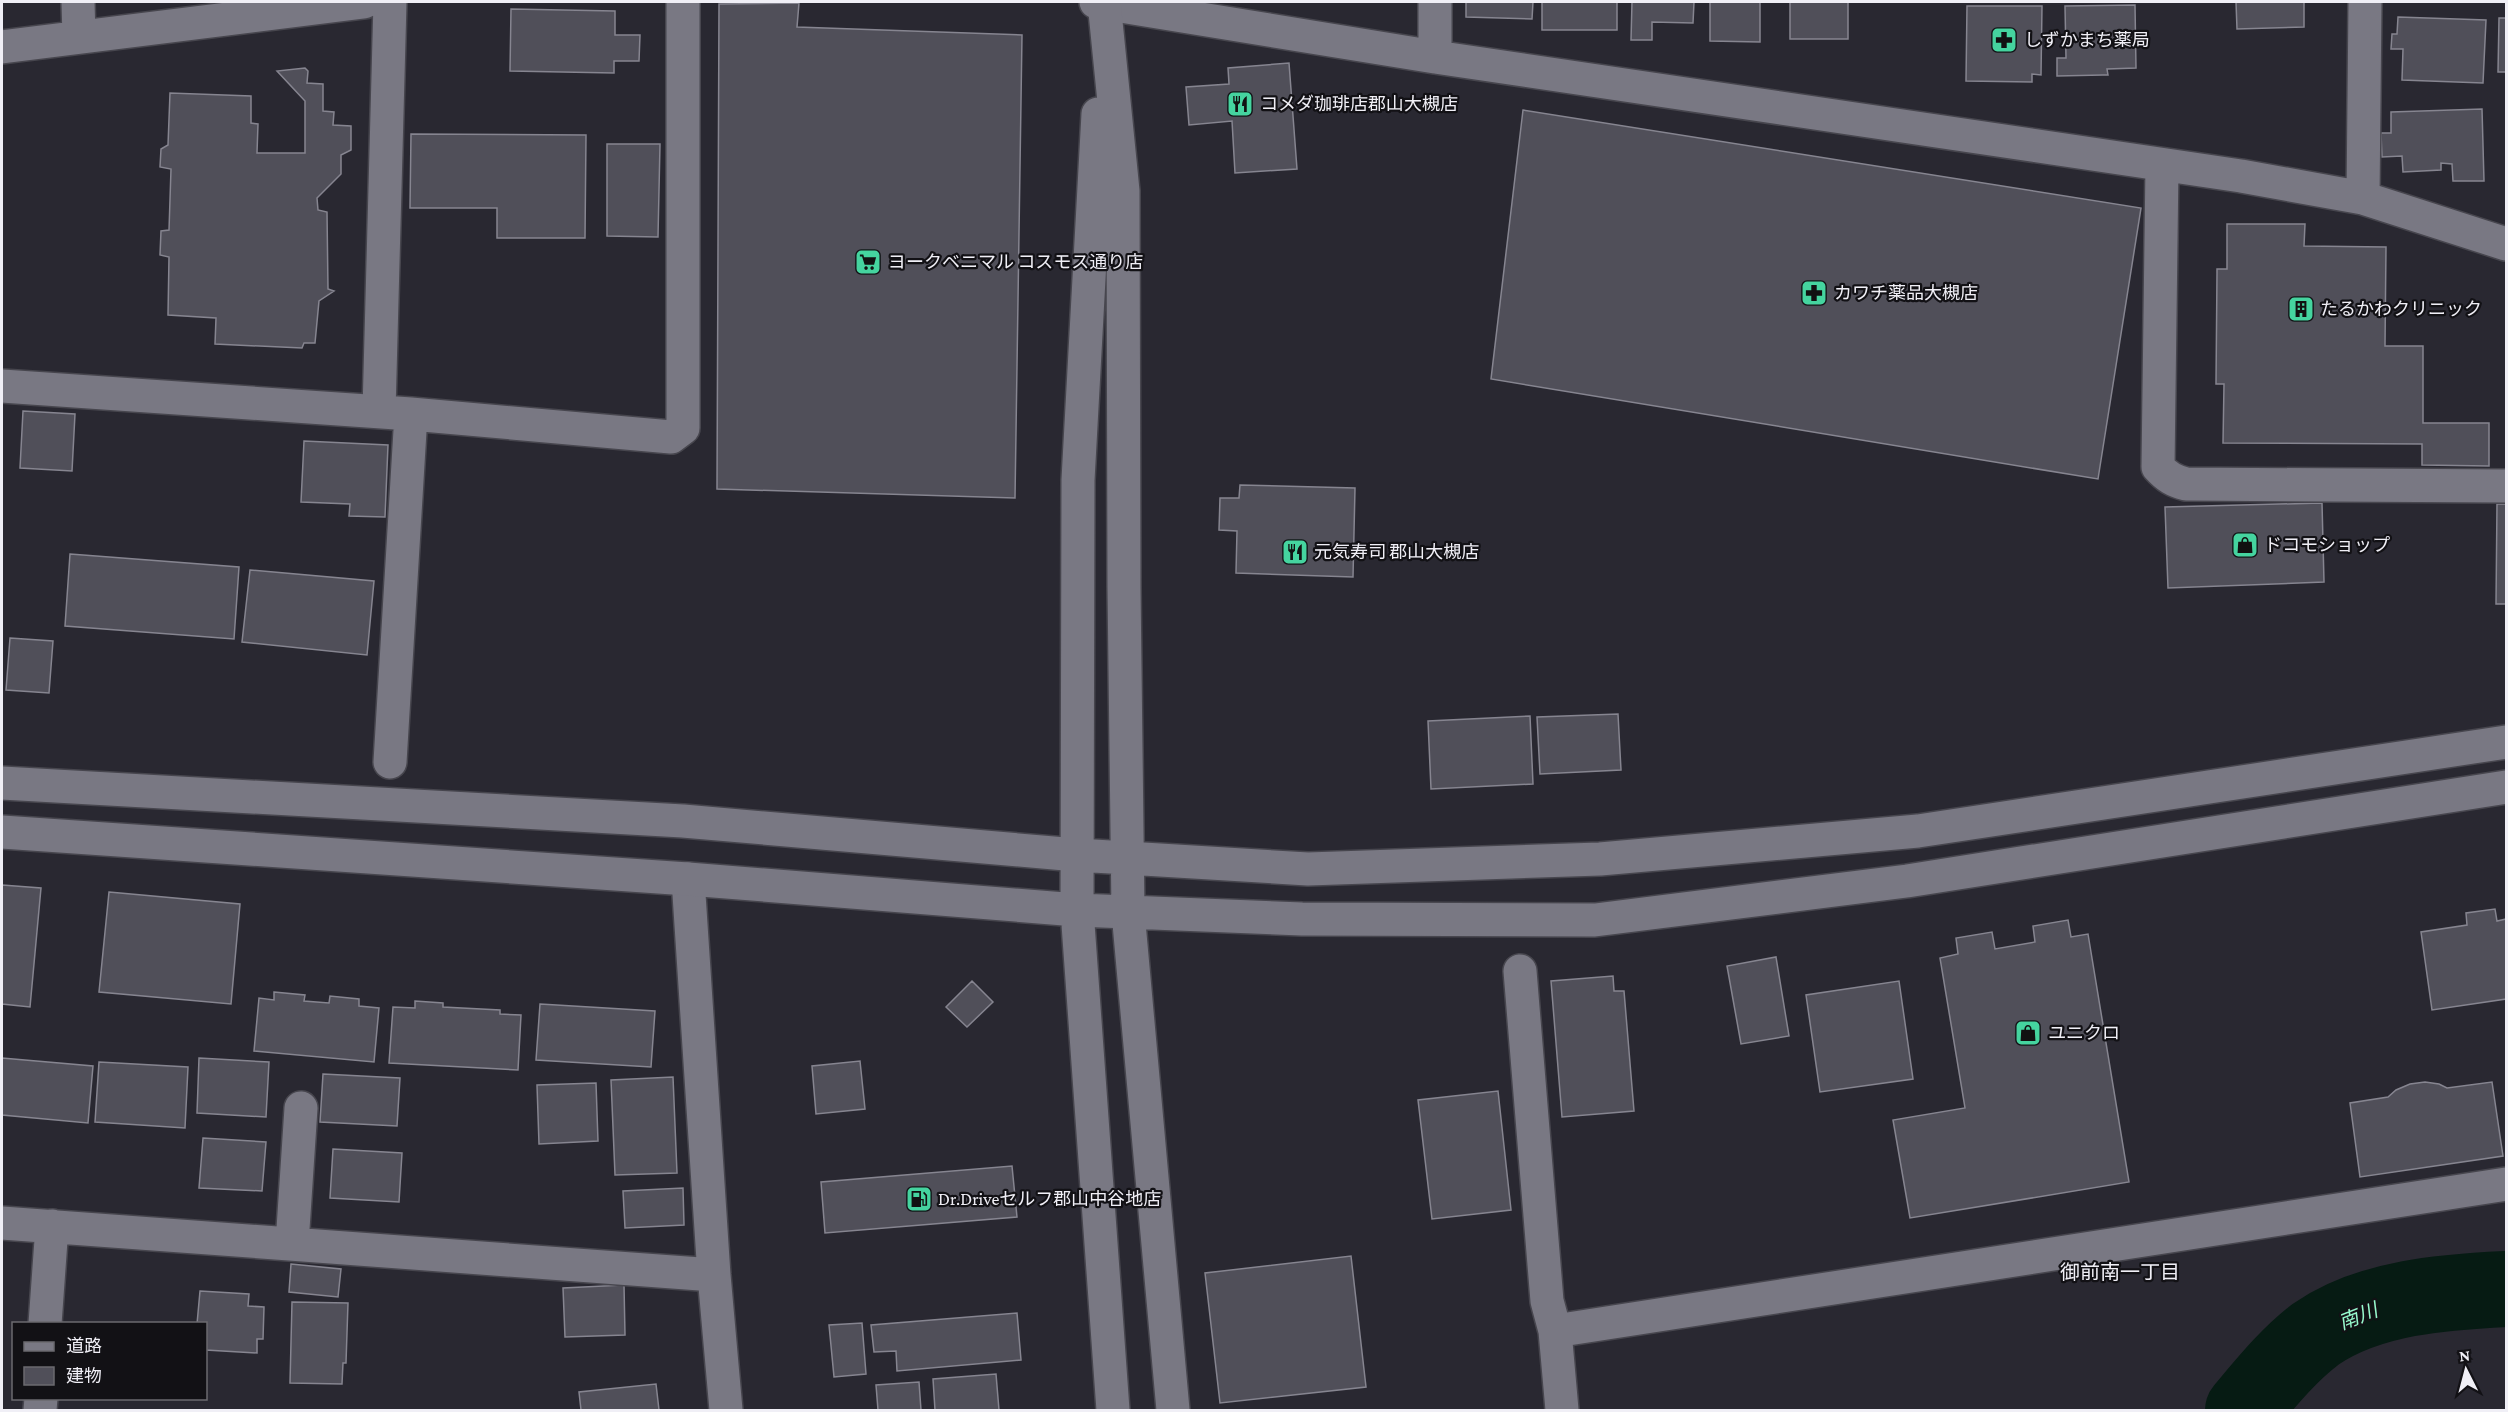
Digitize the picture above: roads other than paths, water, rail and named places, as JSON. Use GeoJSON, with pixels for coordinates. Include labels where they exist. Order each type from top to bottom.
{"type":"FeatureCollection","features":[{"type":"Feature","properties":{"kind":"street"},"geometry":{"type":"LineString","coordinates":[[78,2],[79,37]]}},
{"type":"Feature","properties":{"kind":"street"},"geometry":{"type":"LineString","coordinates":[[2,47],[79,37],[160,14],[364,2]]}},
{"type":"Feature","properties":{"kind":"street"},"geometry":{"type":"LineString","coordinates":[[390,2],[395,412],[390,762]]}},
{"type":"Feature","properties":{"kind":"street"},"geometry":{"type":"LineString","coordinates":[[2,386],[395,412],[671,437],[683,428],[683,2]]}},
{"type":"Feature","properties":{"kind":"street"},"geometry":{"type":"LineString","coordinates":[[1101,2],[1435,57],[2241,176],[2363,198],[2506,244]]}},
{"type":"Feature","properties":{"kind":"street"},"geometry":{"type":"LineString","coordinates":[[1101,2],[1078,480],[1077,910],[1113,1410]]}},
{"type":"Feature","properties":{"kind":"street"},"geometry":{"type":"LineString","coordinates":[[1101,2],[1123,191],[1128,912],[1173,1410]]}},
{"type":"Feature","properties":{"kind":"street"},"geometry":{"type":"LineString","coordinates":[[1435,2],[1435,57]]}},
{"type":"Feature","properties":{"kind":"street"},"geometry":{"type":"LineString","coordinates":[[2363,198],[2365,2]]}},
{"type":"Feature","properties":{"kind":"street"},"geometry":{"type":"LineString","coordinates":[[2163,165],[2158,467],[2166,475],[2186,484],[2506,486]]}},
{"type":"Feature","properties":{"kind":"street"},"geometry":{"type":"LineString","coordinates":[[2,783],[683,821],[1077,855],[1308,869],[1600,859],[1918,831],[2506,742]]}},
{"type":"Feature","properties":{"kind":"street"},"geometry":{"type":"LineString","coordinates":[[2,832],[688,879],[1077,910],[1302,919],[1595,920],[1907,882],[2506,787]]}},
{"type":"Feature","properties":{"kind":"street"},"geometry":{"type":"LineString","coordinates":[[688,879],[714,1275],[726,1410]]}},
{"type":"Feature","properties":{"kind":"street"},"geometry":{"type":"LineString","coordinates":[[1520,971],[1547,1301],[1556,1331],[1563,1410]]}},
{"type":"Feature","properties":{"kind":"street"},"geometry":{"type":"LineString","coordinates":[[292,1244],[301,1108]]}},
{"type":"Feature","properties":{"kind":"street"},"geometry":{"type":"LineString","coordinates":[[1556,1331],[2506,1184]]}},
{"type":"Feature","properties":{"kind":"street"},"geometry":{"type":"LineString","coordinates":[[2,1223],[714,1275]]}},
{"type":"Feature","properties":{"kind":"street"},"geometry":{"type":"LineString","coordinates":[[45,1322],[52,1226]]}},
{"type":"Feature","properties":{"kind":"waterway","name":"南川"},"geometry":{"type":"LineString","coordinates":[[2243,1410],[2296,1351],[2316,1334],[2337,1322],[2384,1304],[2408,1299],[2458,1292],[2506,1289]]}},
{"type":"Feature","properties":{"kind":"place","name":"しずかまち薬局"},"geometry":{"type":"Point","coordinates":[2004,40]}},
{"type":"Feature","properties":{"kind":"place","name":"コメダ珈琲店郡山大槻店"},"geometry":{"type":"Point","coordinates":[1240,104]}},
{"type":"Feature","properties":{"kind":"place","name":"ヨークベニマル コスモス通り店"},"geometry":{"type":"Point","coordinates":[868,262]}},
{"type":"Feature","properties":{"kind":"place","name":"カワチ薬品大槻店"},"geometry":{"type":"Point","coordinates":[1814,293]}},
{"type":"Feature","properties":{"kind":"place","name":"たるかわクリニック"},"geometry":{"type":"Point","coordinates":[2301,309]}},
{"type":"Feature","properties":{"kind":"place","name":"ドコモショップ"},"geometry":{"type":"Point","coordinates":[2245,545]}},
{"type":"Feature","properties":{"kind":"place","name":"元気寿司 郡山大槻店"},"geometry":{"type":"Point","coordinates":[1295,552]}},
{"type":"Feature","properties":{"kind":"place","name":"ユニクロ"},"geometry":{"type":"Point","coordinates":[2028,1033]}},
{"type":"Feature","properties":{"kind":"place","name":"Dr.Driveセルフ郡山中谷地店"},"geometry":{"type":"Point","coordinates":[919,1199]}},
{"type":"Feature","properties":{"kind":"district","name":"御前南一丁目"},"geometry":{"type":"Point","coordinates":[2120,1272]}}]}
